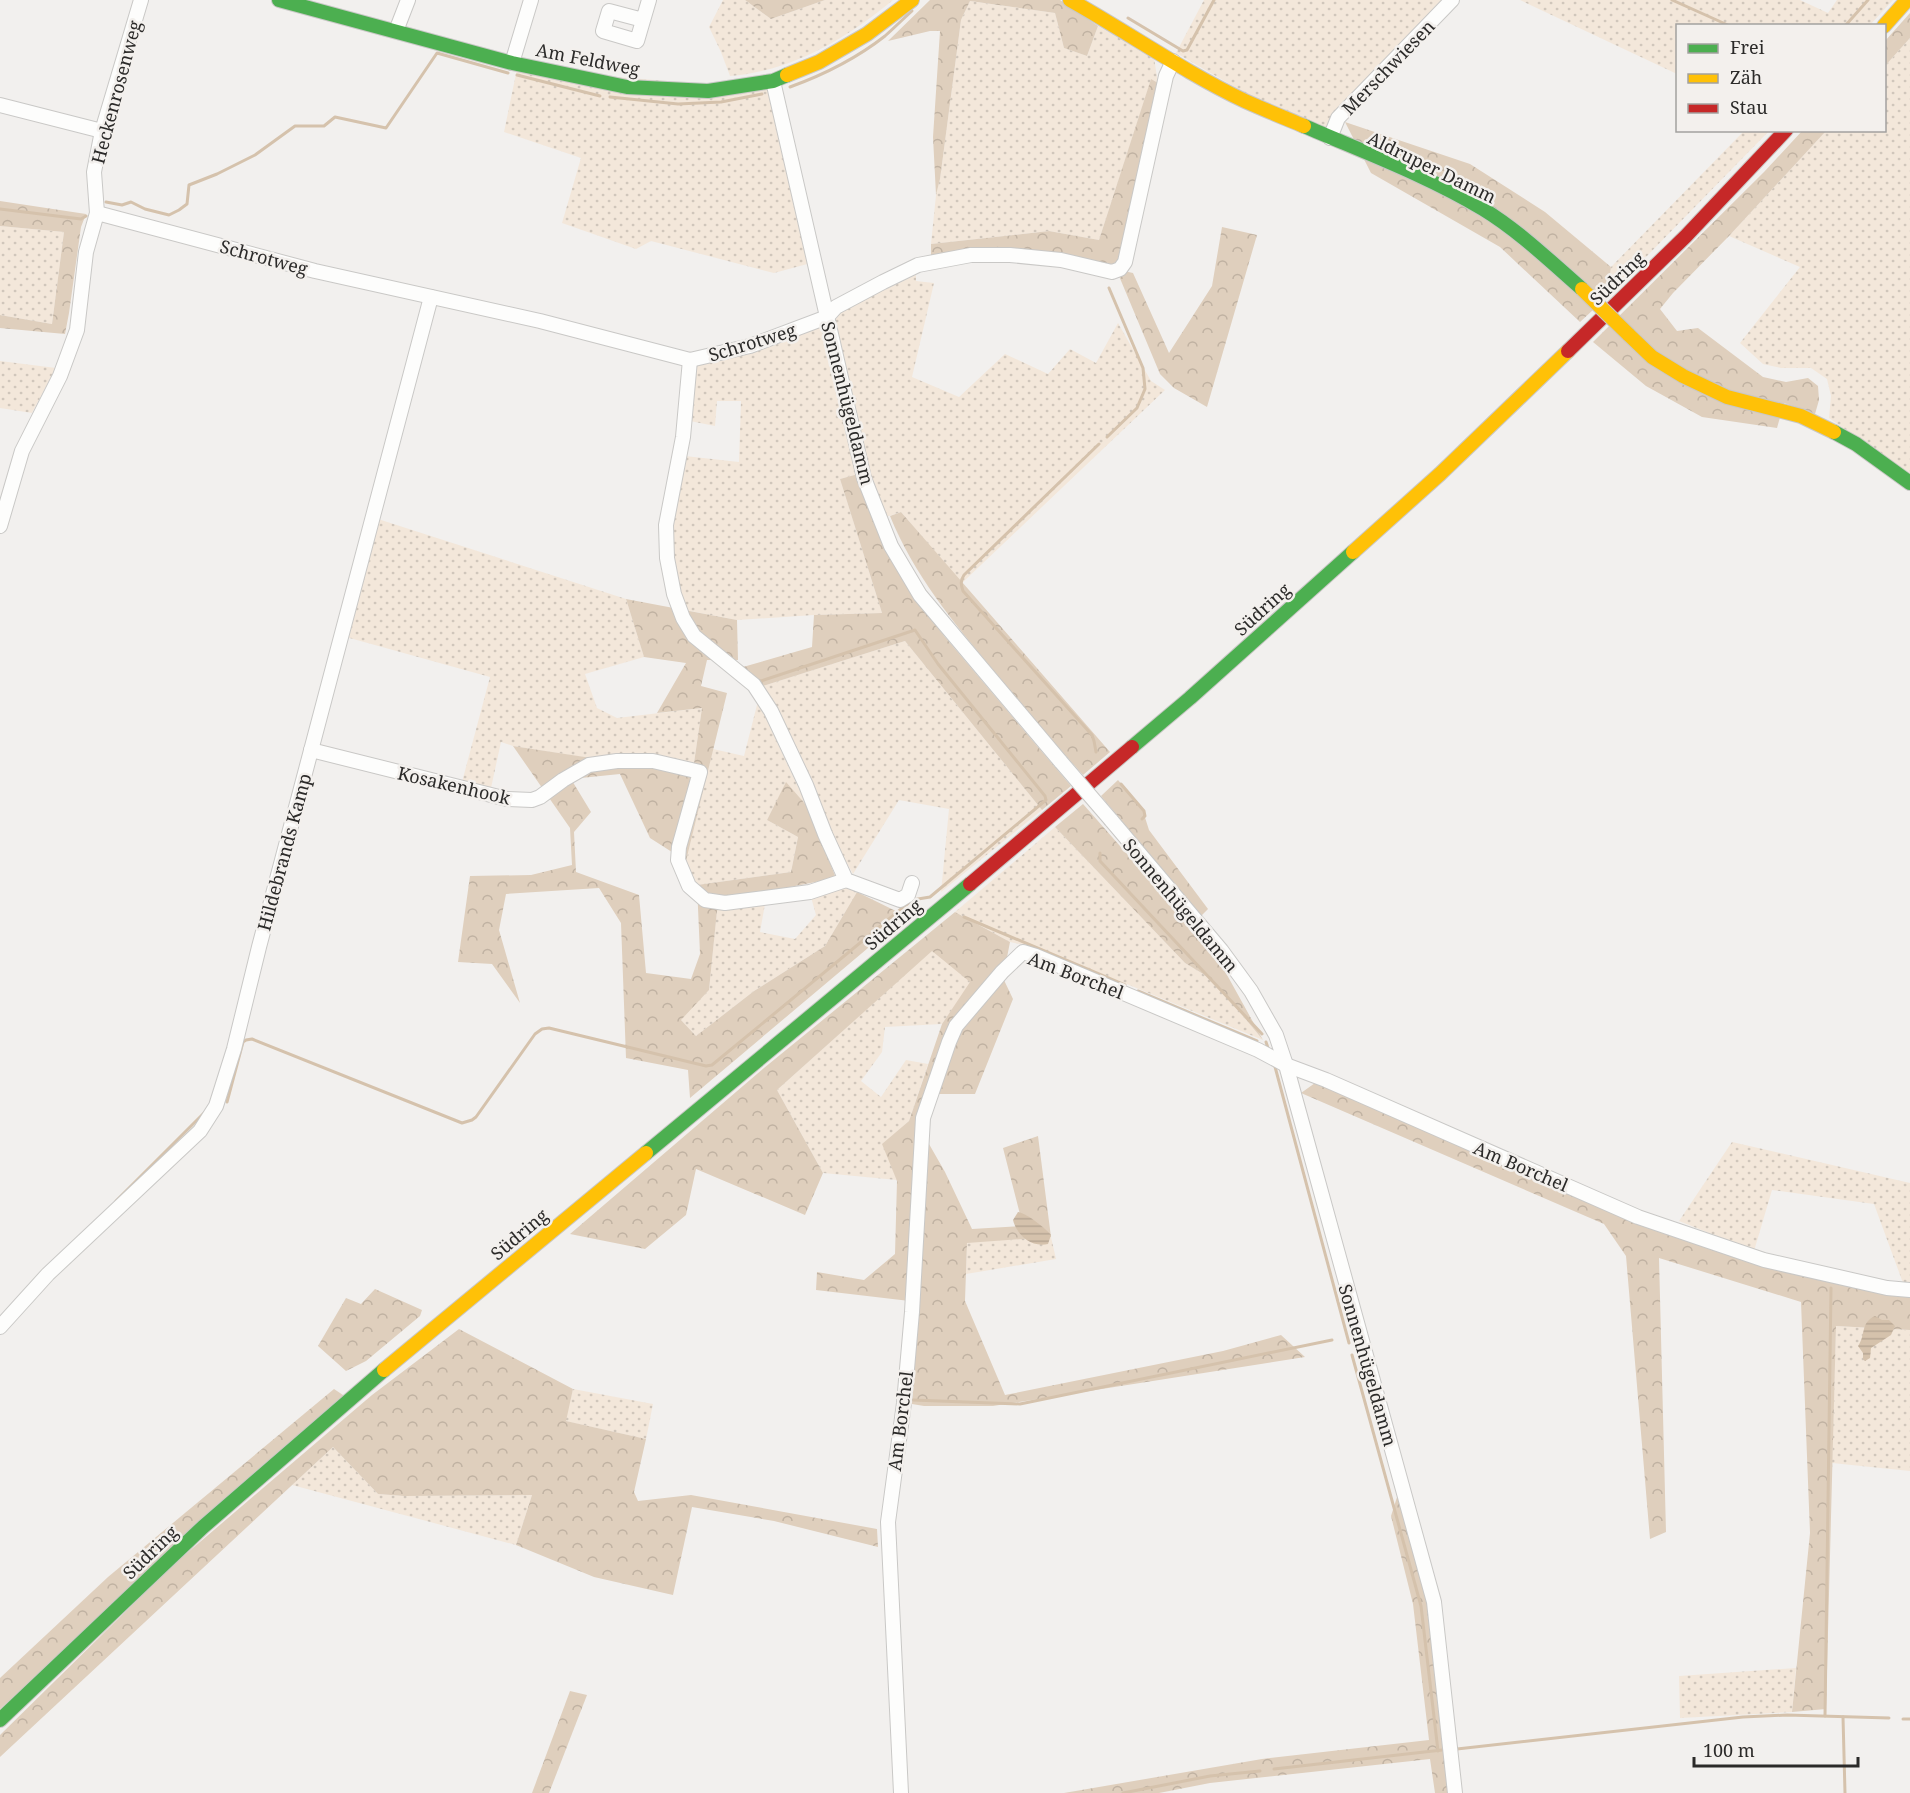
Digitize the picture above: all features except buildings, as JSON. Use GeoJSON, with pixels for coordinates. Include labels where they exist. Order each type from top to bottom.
{"type":"FeatureCollection","features":[{"type":"Feature","properties":{"kind":"main road","name":"Am Feldweg"},"geometry":{"type":"LineString","coordinates":[[279,0],[512,63],[627,87],[708,91],[773,81],[819,62],[867,34],[912,0]]}},
{"type":"Feature","properties":{"kind":"main road","name":"Aldruper Damm"},"geometry":{"type":"LineString","coordinates":[[1070,0],[1173,62],[1244,100],[1411,172],[1483,209],[1531,243],[1652,357],[1683,376],[1727,397],[1801,416],[1856,444],[1910,483]]}},
{"type":"Feature","properties":{"kind":"main road"},"geometry":{"type":"LineString","coordinates":[[1886,24],[1907,0]]}},
{"type":"Feature","properties":{"kind":"main road","name":"Südring"},"geometry":{"type":"LineString","coordinates":[[0,1720],[203,1527],[336,1410],[1190,698],[1440,474],[1686,236],[1784,132]]}},
{"type":"Feature","properties":{"kind":"street","name":"Heckenrosenweg"},"geometry":{"type":"LineString","coordinates":[[0,526],[21,451],[60,376],[77,330],[86,252],[97,213],[94,172],[102,131],[141,0]]}},
{"type":"Feature","properties":{"kind":"street"},"geometry":{"type":"LineString","coordinates":[[396,31],[408,0]]}},
{"type":"Feature","properties":{"kind":"street"},"geometry":{"type":"LineString","coordinates":[[512,63],[531,0]]}},
{"type":"Feature","properties":{"kind":"street"},"geometry":{"type":"LineString","coordinates":[[643,20],[649,0]]}},
{"type":"Feature","properties":{"kind":"street","name":"Merschwiesen"},"geometry":{"type":"LineString","coordinates":[[1330,138],[1338,118],[1452,0]]}},
{"type":"Feature","properties":{"kind":"street","name":"Schrotweg"},"geometry":{"type":"LineString","coordinates":[[97,213],[315,271],[540,321],[690,360],[750,346],[827,317],[836,307],[918,265],[971,255],[1010,255],[1061,260],[1112,272],[1120,269],[1125,261],[1166,76],[1173,62]]}},
{"type":"Feature","properties":{"kind":"street","name":"Sonnenhügeldamm"},"geometry":{"type":"LineString","coordinates":[[773,81],[864,478],[891,546],[920,595],[1221,950],[1251,990],[1275,1035],[1286,1065],[1434,1602],[1455,1793]]}},
{"type":"Feature","properties":{"kind":"street"},"geometry":{"type":"LineString","coordinates":[[0,105],[102,131]]}},
{"type":"Feature","properties":{"kind":"street","name":"Hildebrands Kamp"},"geometry":{"type":"LineString","coordinates":[[0,1327],[48,1274],[200,1131],[216,1106],[234,1049],[430,297]]}},
{"type":"Feature","properties":{"kind":"street"},"geometry":{"type":"LineString","coordinates":[[690,360],[683,437],[666,525],[667,558],[674,594],[683,618],[694,636],[754,685],[771,711],[806,785],[846,880],[900,900],[908,895],[912,883]]}},
{"type":"Feature","properties":{"kind":"street","name":"Kosakenhook"},"geometry":{"type":"LineString","coordinates":[[311,750],[507,799],[532,800],[589,765],[616,760],[653,761],[700,772],[679,847],[678,860],[689,886],[705,900],[725,903],[810,892],[846,880]]}},
{"type":"Feature","properties":{"kind":"street","name":"Am Borchel"},"geometry":{"type":"LineString","coordinates":[[901,1793],[888,1522],[904,1403],[912,1312],[923,1118],[956,1026],[1002,972],[1023,952],[1258,1050],[1286,1065],[1326,1080],[1638,1217],[1764,1260],[1887,1288],[1910,1290]]}},
{"type":"Feature","properties":{"kind":"shaded area"},"geometry":{"type":"Polygon","coordinates":[[[723,0],[745,0],[771,19],[825,0],[893,0],[856,28],[817,51],[775,68],[730,76],[709,27],[723,0]]]}},
{"type":"Feature","properties":{"kind":"shaded area"},"geometry":{"type":"Polygon","coordinates":[[[1204,0],[1444,0],[1326,127],[1247,94],[1176,53],[1204,0]]]}},
{"type":"Feature","properties":{"kind":"shaded area"},"geometry":{"type":"Polygon","coordinates":[[[1520,0],[1800,0],[1828,13],[1837,0],[1893,0],[1871,24],[1676,24],[1676,74],[1520,0]]]}},
{"type":"Feature","properties":{"kind":"shaded area"},"geometry":{"type":"Polygon","coordinates":[[[970,1],[1055,13],[1064,48],[1087,56],[1098,26],[1154,58],[1158,83],[1151,80],[1099,240],[1049,231],[931,244],[961,20],[970,1]]]}},
{"type":"Feature","properties":{"kind":"shaded area"},"geometry":{"type":"Polygon","coordinates":[[[1910,38],[1910,474],[1829,418],[1831,396],[1827,379],[1811,368],[1781,368],[1763,364],[1740,343],[1800,267],[1729,236],[1825,132],[1886,132],[1886,65],[1910,38]]]}},
{"type":"Feature","properties":{"kind":"shaded area"},"geometry":{"type":"Polygon","coordinates":[[[517,69],[768,89],[811,263],[774,273],[651,241],[636,249],[562,223],[581,158],[504,132],[517,69]]]}},
{"type":"Feature","properties":{"kind":"shaded area"},"geometry":{"type":"Polygon","coordinates":[[[1743,132],[1768,132],[1607,297],[1611,267],[1743,132]]]}},
{"type":"Feature","properties":{"kind":"shaded area"},"geometry":{"type":"Polygon","coordinates":[[[0,226],[64,232],[52,324],[0,315],[0,226]]]}},
{"type":"Feature","properties":{"kind":"shaded area"},"geometry":{"type":"Polygon","coordinates":[[[916,275],[916,281],[934,283],[912,377],[959,397],[1005,354],[1048,374],[1070,349],[1096,363],[1118,323],[1151,381],[1165,390],[962,583],[901,512],[886,517],[868,472],[835,320],[843,309],[916,275]]]}},
{"type":"Feature","properties":{"kind":"shaded area"},"geometry":{"type":"Polygon","coordinates":[[[823,325],[858,474],[840,479],[882,613],[737,620],[685,610],[671,557],[672,522],[685,456],[739,462],[741,401],[717,401],[715,426],[690,421],[696,366],[753,351],[823,325]]]}},
{"type":"Feature","properties":{"kind":"shaded area"},"geometry":{"type":"Polygon","coordinates":[[[0,361],[56,368],[32,413],[0,408],[0,361]]]}},
{"type":"Feature","properties":{"kind":"shaded area"},"geometry":{"type":"Polygon","coordinates":[[[378,519],[626,599],[644,657],[585,674],[597,708],[617,718],[702,708],[694,763],[670,759],[601,760],[513,746],[501,742],[491,788],[462,782],[490,677],[346,637],[378,519]]]}},
{"type":"Feature","properties":{"kind":"shaded area"},"geometry":{"type":"Polygon","coordinates":[[[905,641],[1042,810],[941,892],[949,809],[899,800],[853,874],[830,833],[816,789],[788,730],[763,686],[905,641]]]}},
{"type":"Feature","properties":{"kind":"shaded area"},"geometry":{"type":"Polygon","coordinates":[[[758,701],[807,806],[786,783],[767,820],[798,837],[791,872],[697,885],[686,861],[713,749],[744,756],[758,701]]]}},
{"type":"Feature","properties":{"kind":"shaded area"},"geometry":{"type":"Polygon","coordinates":[[[1055,827],[1185,963],[1213,980],[1263,1040],[1039,948],[1010,942],[955,912],[1055,827]]]}},
{"type":"Feature","properties":{"kind":"shaded area"},"geometry":{"type":"Polygon","coordinates":[[[846,886],[857,892],[825,946],[754,991],[696,1036],[680,1019],[709,990],[717,910],[765,904],[760,932],[795,939],[816,915],[811,897],[846,886]]]}},
{"type":"Feature","properties":{"kind":"shaded area"},"geometry":{"type":"Polygon","coordinates":[[[932,950],[971,982],[942,1024],[885,1027],[882,1052],[861,1081],[881,1097],[906,1060],[928,1064],[909,1121],[883,1144],[897,1180],[823,1173],[777,1090],[932,950]]]}},
{"type":"Feature","properties":{"kind":"shaded area"},"geometry":{"type":"Polygon","coordinates":[[[1732,1142],[1910,1183],[1910,1284],[1903,1283],[1874,1204],[1772,1190],[1754,1251],[1679,1221],[1732,1142]]]}},
{"type":"Feature","properties":{"kind":"shaded area"},"geometry":{"type":"Polygon","coordinates":[[[1018,1212],[1031,1218],[1051,1235],[1048,1244],[1036,1244],[1022,1236],[1013,1220],[1018,1212]]]}},
{"type":"Feature","properties":{"kind":"shaded area"},"geometry":{"type":"Polygon","coordinates":[[[1051,1237],[1056,1259],[966,1274],[967,1242],[1051,1237]]]}},
{"type":"Feature","properties":{"kind":"shaded area"},"geometry":{"type":"Polygon","coordinates":[[[1875,1316],[1882,1320],[1889,1320],[1895,1326],[1891,1335],[1871,1348],[1870,1358],[1865,1361],[1858,1346],[1867,1322],[1875,1316]]]}},
{"type":"Feature","properties":{"kind":"shaded area"},"geometry":{"type":"Polygon","coordinates":[[[1836,1326],[1910,1330],[1910,1471],[1832,1463],[1836,1326]]]}},
{"type":"Feature","properties":{"kind":"shaded area"},"geometry":{"type":"Polygon","coordinates":[[[573,1389],[653,1404],[646,1439],[565,1421],[573,1389]]]}},
{"type":"Feature","properties":{"kind":"shaded area"},"geometry":{"type":"Polygon","coordinates":[[[333,1447],[378,1494],[404,1496],[532,1495],[516,1545],[292,1485],[333,1447]]]}},
{"type":"Feature","properties":{"kind":"shaded area"},"geometry":{"type":"Polygon","coordinates":[[[1796,1668],[1792,1712],[1680,1718],[1679,1676],[1796,1668]]]}},
{"type":"Feature","properties":{"kind":"green space"},"geometry":{"type":"Polygon","coordinates":[[[745,0],[825,0],[771,19],[745,0]]]}},
{"type":"Feature","properties":{"kind":"green space"},"geometry":{"type":"Polygon","coordinates":[[[930,0],[1060,0],[1098,26],[1087,56],[1064,48],[1055,13],[970,1],[961,20],[936,195],[933,137],[940,31],[930,31],[888,41],[930,0]]]}},
{"type":"Feature","properties":{"kind":"green space"},"geometry":{"type":"Polygon","coordinates":[[[1910,13],[1910,38],[1886,65],[1886,40],[1910,13]]]}},
{"type":"Feature","properties":{"kind":"green space"},"geometry":{"type":"Polygon","coordinates":[[[1151,79],[1158,83],[1120,263],[1111,266],[1061,254],[931,260],[931,244],[1049,231],[1099,240],[1151,79]]]}},
{"type":"Feature","properties":{"kind":"green space"},"geometry":{"type":"Polygon","coordinates":[[[1345,122],[1470,164],[1545,212],[1611,267],[1607,297],[1580,322],[1500,247],[1371,173],[1345,122]]]}},
{"type":"Feature","properties":{"kind":"green space"},"geometry":{"type":"Polygon","coordinates":[[[1801,132],[1825,132],[1660,309],[1677,331],[1698,328],[1763,377],[1786,382],[1808,378],[1818,386],[1819,400],[1815,414],[1784,403],[1777,428],[1702,417],[1646,386],[1593,342],[1764,172],[1801,132]]]}},
{"type":"Feature","properties":{"kind":"green space"},"geometry":{"type":"Polygon","coordinates":[[[0,201],[86,214],[81,227],[65,334],[0,328],[0,315],[52,324],[64,232],[0,226],[0,201]]]}},
{"type":"Feature","properties":{"kind":"green space"},"geometry":{"type":"Polygon","coordinates":[[[1222,227],[1257,235],[1207,407],[1174,388],[1160,374],[1119,276],[1124,271],[1133,273],[1169,353],[1212,286],[1222,227]]]}},
{"type":"Feature","properties":{"kind":"green space"},"geometry":{"type":"Polygon","coordinates":[[[858,474],[915,598],[945,637],[1071,786],[1042,810],[905,641],[763,686],[743,667],[812,647],[814,615],[882,613],[840,479],[858,474]]]}},
{"type":"Feature","properties":{"kind":"green space"},"geometry":{"type":"Polygon","coordinates":[[[901,512],[1110,752],[1083,775],[949,616],[923,578],[900,538],[890,516],[901,512]]]}},
{"type":"Feature","properties":{"kind":"green space"},"geometry":{"type":"Polygon","coordinates":[[[626,599],[737,620],[738,660],[707,660],[701,686],[727,693],[686,861],[650,838],[620,774],[571,779],[591,812],[574,832],[576,872],[639,895],[646,973],[691,979],[700,954],[697,885],[791,872],[798,837],[767,820],[786,782],[807,806],[836,878],[718,901],[709,990],[681,1020],[696,1036],[754,991],[825,946],[857,892],[906,916],[690,1098],[688,1070],[626,1058],[621,923],[599,888],[506,894],[499,930],[520,1003],[492,964],[458,962],[470,876],[531,875],[572,865],[570,828],[513,746],[676,771],[670,759],[694,763],[702,708],[657,713],[686,663],[644,657],[626,599]]]}},
{"type":"Feature","properties":{"kind":"green space"},"geometry":{"type":"Polygon","coordinates":[[[1118,780],[1142,808],[1149,830],[1208,909],[1201,916],[1101,796],[1118,780]]]}},
{"type":"Feature","properties":{"kind":"green space"},"geometry":{"type":"Polygon","coordinates":[[[1083,804],[1216,955],[1263,1040],[1213,980],[1185,963],[1055,827],[1083,804]]]}},
{"type":"Feature","properties":{"kind":"green space"},"geometry":{"type":"Polygon","coordinates":[[[955,912],[1010,942],[1003,978],[1013,999],[975,1094],[937,1094],[925,1137],[945,1172],[972,1229],[1023,1226],[1003,1148],[1038,1136],[1051,1237],[967,1243],[965,1301],[1005,1395],[1223,1351],[1281,1335],[1305,1357],[993,1406],[924,1406],[906,1403],[918,1302],[816,1290],[817,1272],[864,1280],[895,1254],[897,1181],[882,1144],[909,1121],[942,1024],[970,982],[932,951],[777,1090],[823,1173],[805,1215],[696,1169],[686,1215],[645,1249],[570,1234],[764,1068],[955,912]]]}},
{"type":"Feature","properties":{"kind":"green space"},"geometry":{"type":"Polygon","coordinates":[[[1315,1083],[1637,1220],[1910,1294],[1910,1330],[1836,1326],[1826,1709],[1792,1712],[1810,1533],[1801,1302],[1659,1258],[1666,1532],[1650,1539],[1626,1256],[1604,1224],[1301,1093],[1315,1083]]]}},
{"type":"Feature","properties":{"kind":"green space"},"geometry":{"type":"Polygon","coordinates":[[[375,1289],[422,1310],[420,1316],[366,1361],[346,1371],[318,1346],[346,1298],[361,1304],[375,1289]]]}},
{"type":"Feature","properties":{"kind":"green space"},"geometry":{"type":"Polygon","coordinates":[[[459,1329],[573,1389],[566,1421],[646,1439],[634,1492],[638,1501],[691,1495],[877,1529],[878,1547],[774,1521],[692,1507],[673,1595],[594,1577],[516,1545],[532,1495],[404,1496],[378,1494],[333,1447],[0,1757],[0,1735],[173,1565],[372,1395],[459,1329]]]}},
{"type":"Feature","properties":{"kind":"green space"},"geometry":{"type":"Polygon","coordinates":[[[334,1389],[346,1397],[0,1709],[0,1678],[108,1577],[334,1389]]]}},
{"type":"Feature","properties":{"kind":"green space"},"geometry":{"type":"Polygon","coordinates":[[[1398,1494],[1427,1601],[1448,1793],[1435,1793],[1430,1759],[1210,1783],[1159,1793],[1064,1793],[1262,1759],[1429,1740],[1413,1604],[1391,1516],[1398,1494]]]}},
{"type":"Feature","properties":{"kind":"green space"},"geometry":{"type":"Polygon","coordinates":[[[570,1691],[587,1695],[549,1793],[532,1793],[570,1691]]]}},
{"type":"Feature","properties":{"kind":"waterway"},"geometry":{"type":"LineString","coordinates":[[1128,18],[1183,51],[1187,50],[1214,0]]}},
{"type":"Feature","properties":{"kind":"waterway"},"geometry":{"type":"LineString","coordinates":[[1672,0],[1726,24]]}},
{"type":"Feature","properties":{"kind":"waterway"},"geometry":{"type":"LineString","coordinates":[[1847,24],[1868,0]]}},
{"type":"Feature","properties":{"kind":"waterway"},"geometry":{"type":"LineString","coordinates":[[790,87],[863,52],[885,36],[912,11]]}},
{"type":"Feature","properties":{"kind":"waterway"},"geometry":{"type":"LineString","coordinates":[[106,202],[122,205],[131,202],[145,209],[169,215],[187,204],[189,185],[255,155],[295,126],[324,126],[335,117],[386,128],[437,53],[508,73]]}},
{"type":"Feature","properties":{"kind":"waterway"},"geometry":{"type":"LineString","coordinates":[[517,75],[600,96]]}},
{"type":"Feature","properties":{"kind":"waterway"},"geometry":{"type":"LineString","coordinates":[[610,97],[678,104],[721,102],[762,94]]}},
{"type":"Feature","properties":{"kind":"waterway"},"geometry":{"type":"LineString","coordinates":[[0,209],[81,219],[86,216]]}},
{"type":"Feature","properties":{"kind":"waterway"},"geometry":{"type":"LineString","coordinates":[[1107,437],[1137,408],[1145,389],[1143,368],[1109,288]]}},
{"type":"Feature","properties":{"kind":"waterway"},"geometry":{"type":"LineString","coordinates":[[1096,752],[1092,735],[963,591],[961,583],[964,575],[1099,444]]}},
{"type":"Feature","properties":{"kind":"waterway"},"geometry":{"type":"LineString","coordinates":[[227,1102],[243,1042],[252,1039],[462,1123],[476,1117],[535,1034],[542,1029],[549,1028],[706,1066],[712,1065],[912,900],[930,897],[1046,800],[938,664],[915,630],[761,681]]}},
{"type":"Feature","properties":{"kind":"waterway"},"geometry":{"type":"LineString","coordinates":[[1121,784],[1144,811],[1145,816],[1142,819]]}},
{"type":"Feature","properties":{"kind":"waterway"},"geometry":{"type":"LineString","coordinates":[[1100,853],[1100,861],[1262,1034]]}},
{"type":"Feature","properties":{"kind":"waterway"},"geometry":{"type":"LineString","coordinates":[[964,917],[1125,985]]}},
{"type":"Feature","properties":{"kind":"waterway"},"geometry":{"type":"LineString","coordinates":[[1138,991],[1257,1041]]}},
{"type":"Feature","properties":{"kind":"waterway"},"geometry":{"type":"LineString","coordinates":[[1266,1042],[1269,1051]]}},
{"type":"Feature","properties":{"kind":"waterway"},"geometry":{"type":"LineString","coordinates":[[1274,1063],[1349,1343]]}},
{"type":"Feature","properties":{"kind":"waterway"},"geometry":{"type":"LineString","coordinates":[[116,1201],[205,1112]]}},
{"type":"Feature","properties":{"kind":"waterway"},"geometry":{"type":"LineString","coordinates":[[1825,1716],[1831,1288]]}},
{"type":"Feature","properties":{"kind":"waterway"},"geometry":{"type":"LineString","coordinates":[[913,1400],[1020,1404],[1332,1340]]}},
{"type":"Feature","properties":{"kind":"waterway"},"geometry":{"type":"LineString","coordinates":[[1352,1355],[1421,1606],[1438,1751]]}},
{"type":"Feature","properties":{"kind":"waterway"},"geometry":{"type":"LineString","coordinates":[[1457,1749],[1743,1717],[1787,1715],[1889,1718]]}},
{"type":"Feature","properties":{"kind":"waterway"},"geometry":{"type":"LineString","coordinates":[[1843,1717],[1845,1793]]}},
{"type":"Feature","properties":{"kind":"waterway"},"geometry":{"type":"LineString","coordinates":[[1903,1719],[1910,1719]]}},
{"type":"Feature","properties":{"kind":"waterway"},"geometry":{"type":"LineString","coordinates":[[1274,1769],[1442,1750]]}},
{"type":"Feature","properties":{"kind":"waterway"},"geometry":{"type":"LineString","coordinates":[[1123,1793],[1210,1776],[1260,1771]]}},
{"type":"Feature","properties":{"kind":"traffic: fast"},"geometry":{"type":"LineString","coordinates":[[279,0],[512,63],[627,87],[708,91],[773,81],[787,75]]}},
{"type":"Feature","properties":{"kind":"traffic: fast"},"geometry":{"type":"LineString","coordinates":[[1304,126],[1417,175],[1483,209],[1522,237],[1582,289]]}},
{"type":"Feature","properties":{"kind":"traffic: fast"},"geometry":{"type":"LineString","coordinates":[[1834,432],[1856,444],[1910,483]]}},
{"type":"Feature","properties":{"kind":"traffic: fast"},"geometry":{"type":"LineString","coordinates":[[1132,747],[1353,552]]}},
{"type":"Feature","properties":{"kind":"traffic: fast"},"geometry":{"type":"LineString","coordinates":[[646,1153],[970,884]]}},
{"type":"Feature","properties":{"kind":"traffic: fast"},"geometry":{"type":"LineString","coordinates":[[0,1720],[203,1527],[384,1370]]}},
{"type":"Feature","properties":{"kind":"traffic: slow"},"geometry":{"type":"LineString","coordinates":[[787,75],[819,62],[867,34],[912,0]]}},
{"type":"Feature","properties":{"kind":"traffic: slow"},"geometry":{"type":"LineString","coordinates":[[1070,0],[1222,90],[1304,126]]}},
{"type":"Feature","properties":{"kind":"traffic: slow"},"geometry":{"type":"LineString","coordinates":[[1886,24],[1907,0]]}},
{"type":"Feature","properties":{"kind":"traffic: slow"},"geometry":{"type":"LineString","coordinates":[[1582,289],[1628,334]]}},
{"type":"Feature","properties":{"kind":"traffic: slow"},"geometry":{"type":"LineString","coordinates":[[1628,334],[1652,357],[1683,376],[1727,397],[1801,416],[1834,432]]}},
{"type":"Feature","properties":{"kind":"traffic: slow"},"geometry":{"type":"LineString","coordinates":[[1353,552],[1440,474],[1568,351]]}},
{"type":"Feature","properties":{"kind":"traffic: slow"},"geometry":{"type":"LineString","coordinates":[[384,1370],[646,1153]]}},
{"type":"Feature","properties":{"kind":"traffic: jam"},"geometry":{"type":"LineString","coordinates":[[1568,351],[1686,236],[1784,132]]}},
{"type":"Feature","properties":{"kind":"traffic: jam"},"geometry":{"type":"LineString","coordinates":[[970,884],[1132,747]]}}]}
